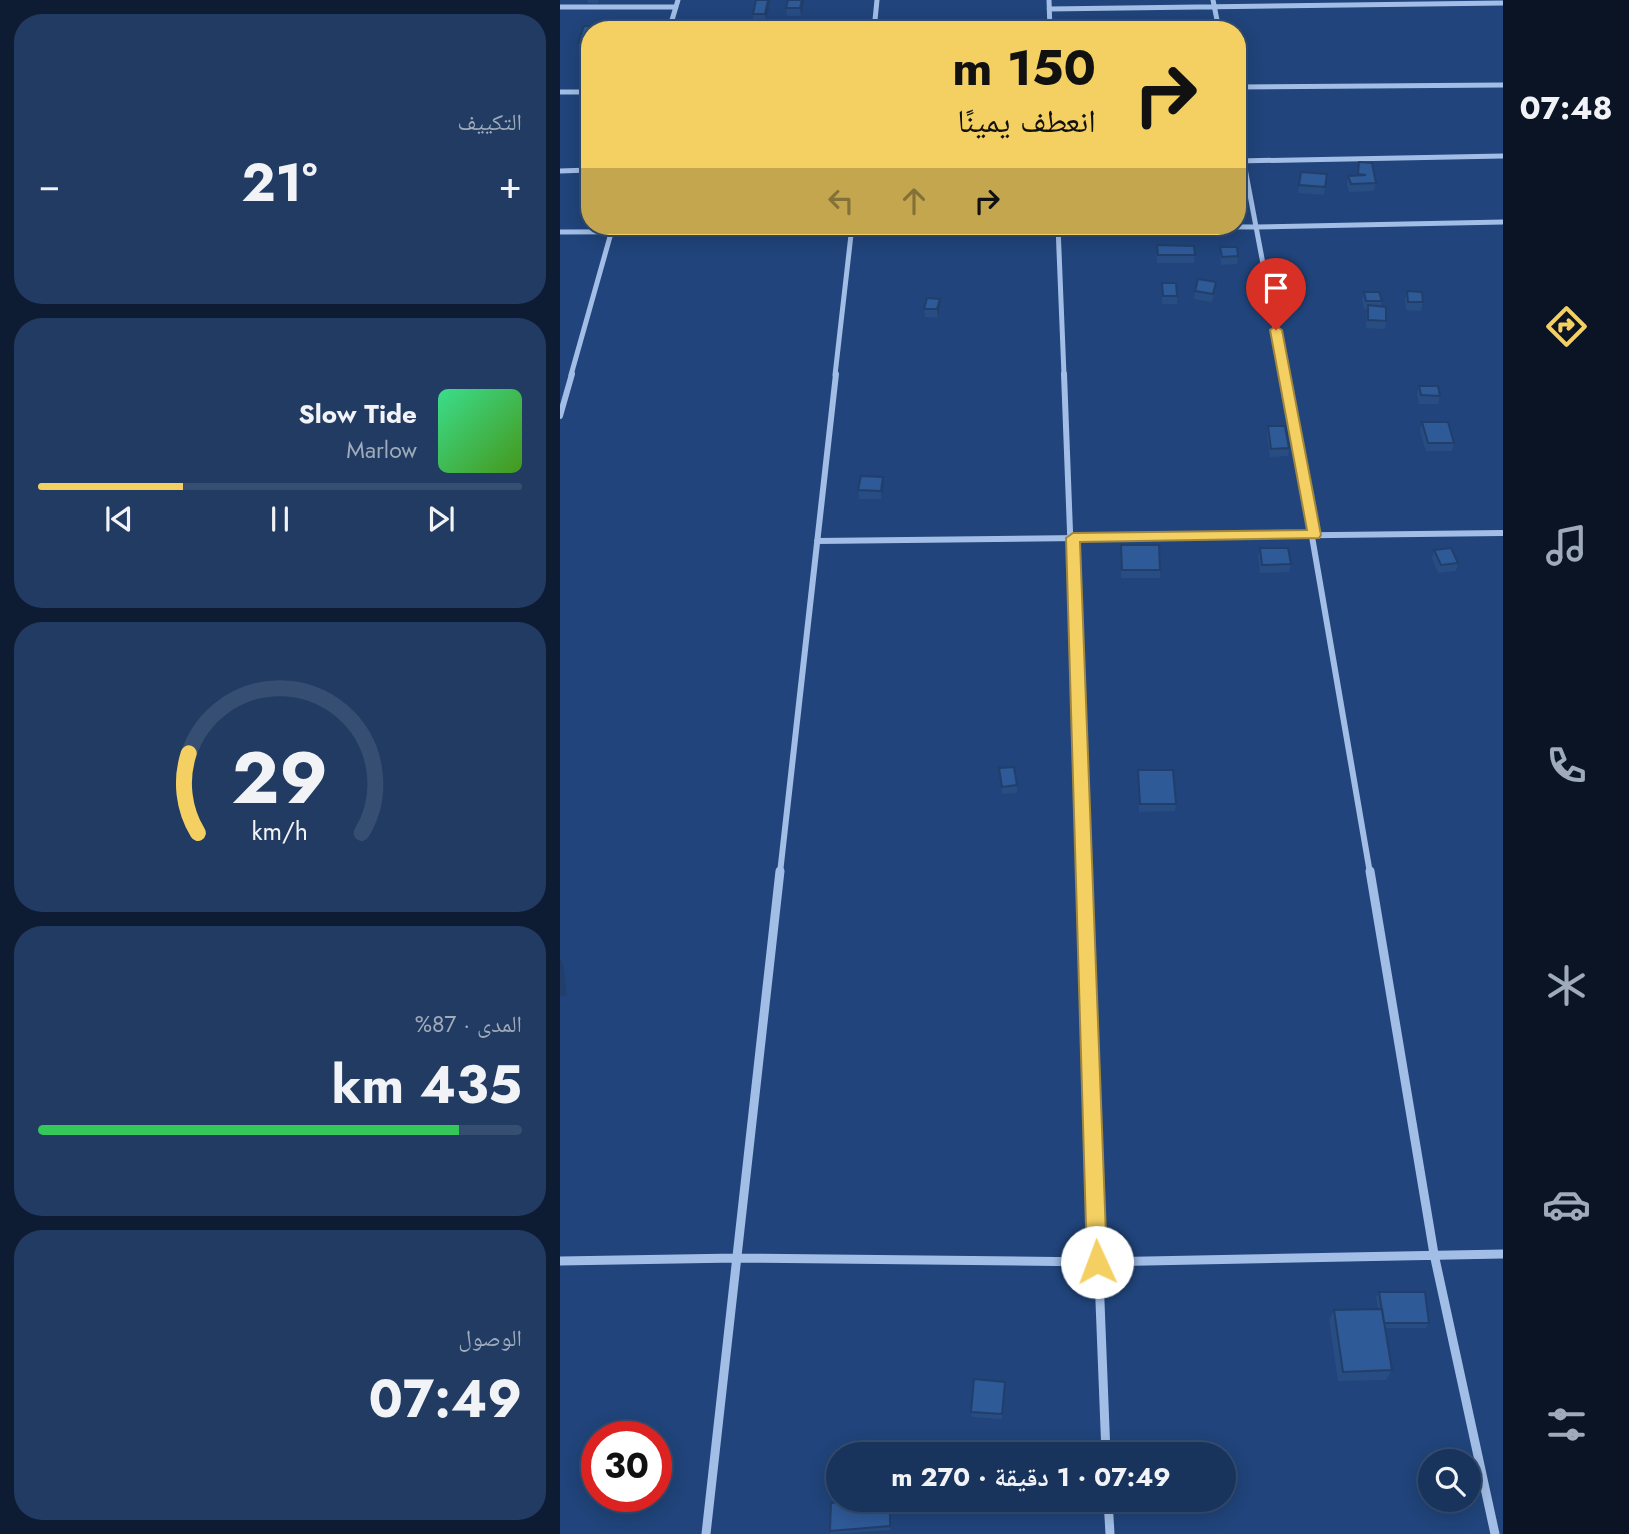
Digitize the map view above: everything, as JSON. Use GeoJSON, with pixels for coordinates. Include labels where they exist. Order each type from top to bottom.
{"type":"FeatureCollection","features":[{"type":"Feature","properties":{"kind":"street"},"geometry":{"type":"LineString","coordinates":[[672,21],[678,0]]}},
{"type":"Feature","properties":{"kind":"street"},"geometry":{"type":"LineString","coordinates":[[875,21],[877,0]]}},
{"type":"Feature","properties":{"kind":"street"},"geometry":{"type":"LineString","coordinates":[[1049,0],[1050,21]]}},
{"type":"Feature","properties":{"kind":"street"},"geometry":{"type":"LineString","coordinates":[[1049,9],[1214,3],[1503,3]]}},
{"type":"Feature","properties":{"kind":"street"},"geometry":{"type":"LineString","coordinates":[[1214,3],[1217,21]]}},
{"type":"Feature","properties":{"kind":"street"},"geometry":{"type":"LineString","coordinates":[[560,7],[676,7]]}},
{"type":"Feature","properties":{"kind":"street"},"geometry":{"type":"LineString","coordinates":[[1246,87],[1503,85]]}},
{"type":"Feature","properties":{"kind":"street"},"geometry":{"type":"LineString","coordinates":[[560,92],[581,92]]}},
{"type":"Feature","properties":{"kind":"street"},"geometry":{"type":"LineString","coordinates":[[1246,161],[1503,156]]}},
{"type":"Feature","properties":{"kind":"street"},"geometry":{"type":"LineString","coordinates":[[560,171],[581,170]]}},
{"type":"Feature","properties":{"kind":"street"},"geometry":{"type":"LineString","coordinates":[[1246,183],[1314,535],[1434,1254],[1495,1534]]}},
{"type":"Feature","properties":{"kind":"street"},"geometry":{"type":"LineString","coordinates":[[1246,227],[1503,222]]}},
{"type":"Feature","properties":{"kind":"street"},"geometry":{"type":"LineString","coordinates":[[560,232],[581,231]]}},
{"type":"Feature","properties":{"kind":"street"},"geometry":{"type":"LineString","coordinates":[[560,416],[610,235]]}},
{"type":"Feature","properties":{"kind":"street"},"geometry":{"type":"LineString","coordinates":[[706,1534],[851,235]]}},
{"type":"Feature","properties":{"kind":"street"},"geometry":{"type":"LineString","coordinates":[[1058,235],[1073,538],[1105,1442]]}},
{"type":"Feature","properties":{"kind":"street"},"geometry":{"type":"LineString","coordinates":[[817,541],[1503,533]]}},
{"type":"Feature","properties":{"kind":"street"},"geometry":{"type":"LineString","coordinates":[[560,1261],[736,1258],[1097,1262],[1503,1254]]}},
{"type":"Feature","properties":{"kind":"street"},"geometry":{"type":"LineString","coordinates":[[1109,1512],[1110,1534]]}},
{"type":"Feature","properties":{"kind":"building"},"geometry":{"type":"Polygon","coordinates":[[[756,0],[768,0],[765,14],[753,14],[756,0]]]}},
{"type":"Feature","properties":{"kind":"building"},"geometry":{"type":"Polygon","coordinates":[[[788,0],[802,0],[800,8],[786,8],[788,0]]]}},
{"type":"Feature","properties":{"kind":"building"},"geometry":{"type":"Polygon","coordinates":[[[1359,162],[1372,163],[1376,183],[1351,184],[1348,176],[1366,175],[1358,174],[1359,162]]]}},
{"type":"Feature","properties":{"kind":"building"},"geometry":{"type":"Polygon","coordinates":[[[1301,172],[1327,174],[1325,187],[1299,185],[1301,172]]]}},
{"type":"Feature","properties":{"kind":"building"},"geometry":{"type":"Polygon","coordinates":[[[1157,245],[1194,246],[1195,255],[1158,255],[1157,245]]]}},
{"type":"Feature","properties":{"kind":"building"},"geometry":{"type":"Polygon","coordinates":[[[1220,247],[1237,247],[1238,256],[1222,257],[1220,247]]]}},
{"type":"Feature","properties":{"kind":"building"},"geometry":{"type":"Polygon","coordinates":[[[1198,279],[1216,282],[1213,294],[1195,291],[1198,279]]]}},
{"type":"Feature","properties":{"kind":"building"},"geometry":{"type":"Polygon","coordinates":[[[1162,283],[1176,283],[1177,296],[1163,296],[1162,283]]]}},
{"type":"Feature","properties":{"kind":"building"},"geometry":{"type":"Polygon","coordinates":[[[1407,291],[1422,292],[1423,302],[1408,302],[1407,291]]]}},
{"type":"Feature","properties":{"kind":"building"},"geometry":{"type":"Polygon","coordinates":[[[1364,292],[1379,292],[1382,301],[1366,301],[1364,292]]]}},
{"type":"Feature","properties":{"kind":"building"},"geometry":{"type":"Polygon","coordinates":[[[927,298],[940,299],[937,309],[924,309],[927,298]]]}},
{"type":"Feature","properties":{"kind":"building"},"geometry":{"type":"Polygon","coordinates":[[[1368,305],[1386,307],[1386,321],[1368,320],[1368,305]]]}},
{"type":"Feature","properties":{"kind":"building"},"geometry":{"type":"Polygon","coordinates":[[[1419,386],[1438,386],[1440,396],[1421,395],[1419,386]]]}},
{"type":"Feature","properties":{"kind":"building"},"geometry":{"type":"Polygon","coordinates":[[[1422,422],[1448,422],[1454,443],[1428,443],[1422,422]]]}},
{"type":"Feature","properties":{"kind":"building"},"geometry":{"type":"Polygon","coordinates":[[[1268,426],[1285,426],[1289,448],[1271,449],[1268,426]]]}},
{"type":"Feature","properties":{"kind":"building"},"geometry":{"type":"Polygon","coordinates":[[[861,476],[883,477],[881,491],[858,490],[861,476]]]}},
{"type":"Feature","properties":{"kind":"building"},"geometry":{"type":"Polygon","coordinates":[[[1121,545],[1159,545],[1160,570],[1122,570],[1121,545]]]}},
{"type":"Feature","properties":{"kind":"building"},"geometry":{"type":"Polygon","coordinates":[[[1260,548],[1288,548],[1291,564],[1262,565],[1260,548]]]}},
{"type":"Feature","properties":{"kind":"building"},"geometry":{"type":"Polygon","coordinates":[[[1451,548],[1458,563],[1441,565],[1434,550],[1451,548]]]}},
{"type":"Feature","properties":{"kind":"building"},"geometry":{"type":"Polygon","coordinates":[[[1014,767],[1017,785],[1002,787],[999,768],[1014,767]]]}},
{"type":"Feature","properties":{"kind":"building"},"geometry":{"type":"Polygon","coordinates":[[[1138,770],[1173,770],[1176,804],[1140,804],[1138,770]]]}},
{"type":"Feature","properties":{"kind":"building"},"geometry":{"type":"Polygon","coordinates":[[[1379,1292],[1425,1292],[1429,1323],[1384,1323],[1379,1292]]]}},
{"type":"Feature","properties":{"kind":"building"},"geometry":{"type":"Polygon","coordinates":[[[1382,1309],[1392,1370],[1343,1372],[1334,1310],[1382,1309]]]}},
{"type":"Feature","properties":{"kind":"building"},"geometry":{"type":"Polygon","coordinates":[[[974,1379],[1005,1382],[1002,1414],[971,1412],[974,1379]]]}},
{"type":"Feature","properties":{"kind":"building"},"geometry":{"type":"Polygon","coordinates":[[[831,1512],[890,1512],[890,1526],[830,1531],[831,1512]]]}},
{"type":"Feature","properties":{"kind":"route"},"geometry":{"type":"LineString","coordinates":[[1097,1262],[1073,538],[1314,535],[1276,330]]}}]}
